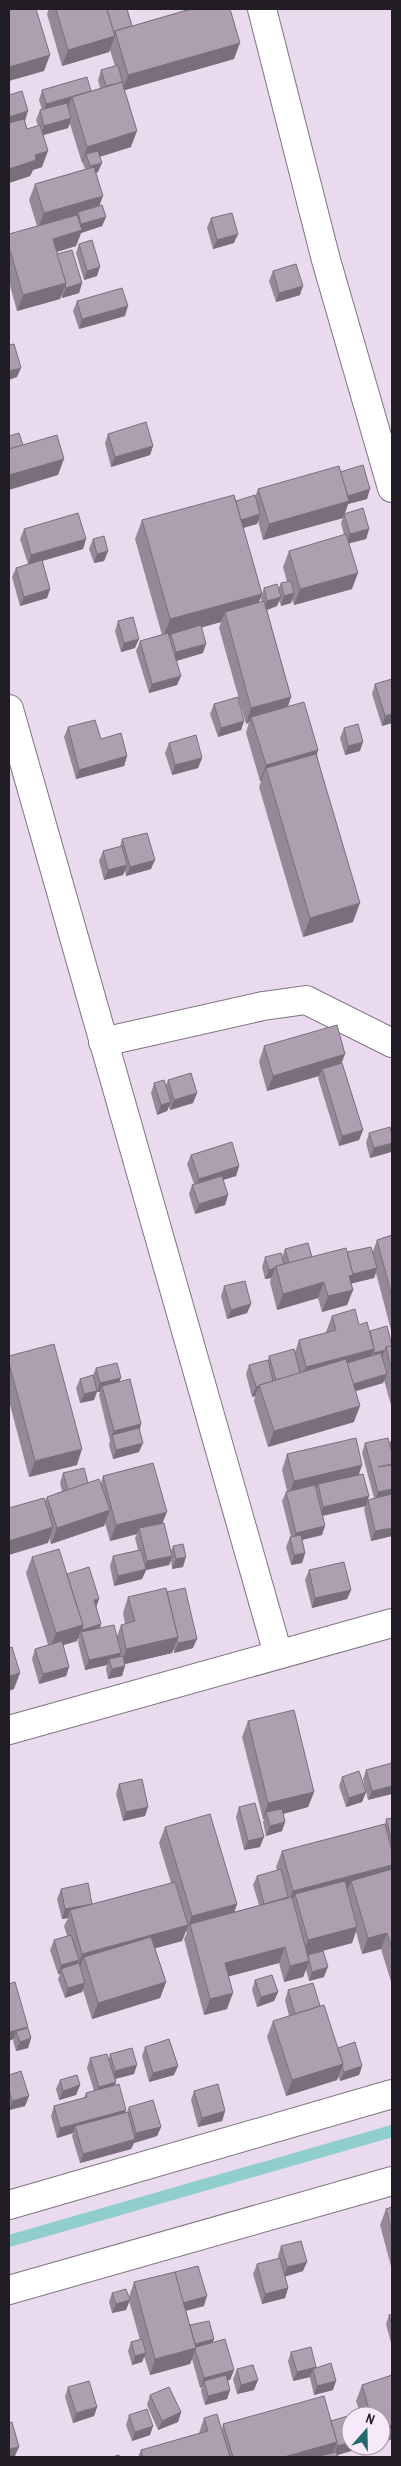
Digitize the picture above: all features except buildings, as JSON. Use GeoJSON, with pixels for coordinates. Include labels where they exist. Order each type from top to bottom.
{"type":"FeatureCollection","features":[{"type":"Feature","properties":{"kind":"street"},"geometry":{"type":"LineString","coordinates":[[262,9],[326,260],[392,488]]}},
{"type":"Feature","properties":{"kind":"street"},"geometry":{"type":"LineString","coordinates":[[9,709],[278,1654]]}},
{"type":"Feature","properties":{"kind":"street"},"geometry":{"type":"LineString","coordinates":[[103,1042],[263,1006],[306,1000],[392,1043]]}},
{"type":"Feature","properties":{"kind":"street"},"geometry":{"type":"LineString","coordinates":[[9,1730],[392,1623]]}},
{"type":"Feature","properties":{"kind":"street"},"geometry":{"type":"LineString","coordinates":[[9,2204],[392,2094]]}},
{"type":"Feature","properties":{"kind":"street"},"geometry":{"type":"LineString","coordinates":[[9,2290],[392,2181]]}},
{"type":"Feature","properties":{"kind":"waterway"},"geometry":{"type":"LineString","coordinates":[[9,2241],[392,2131]]}}]}
